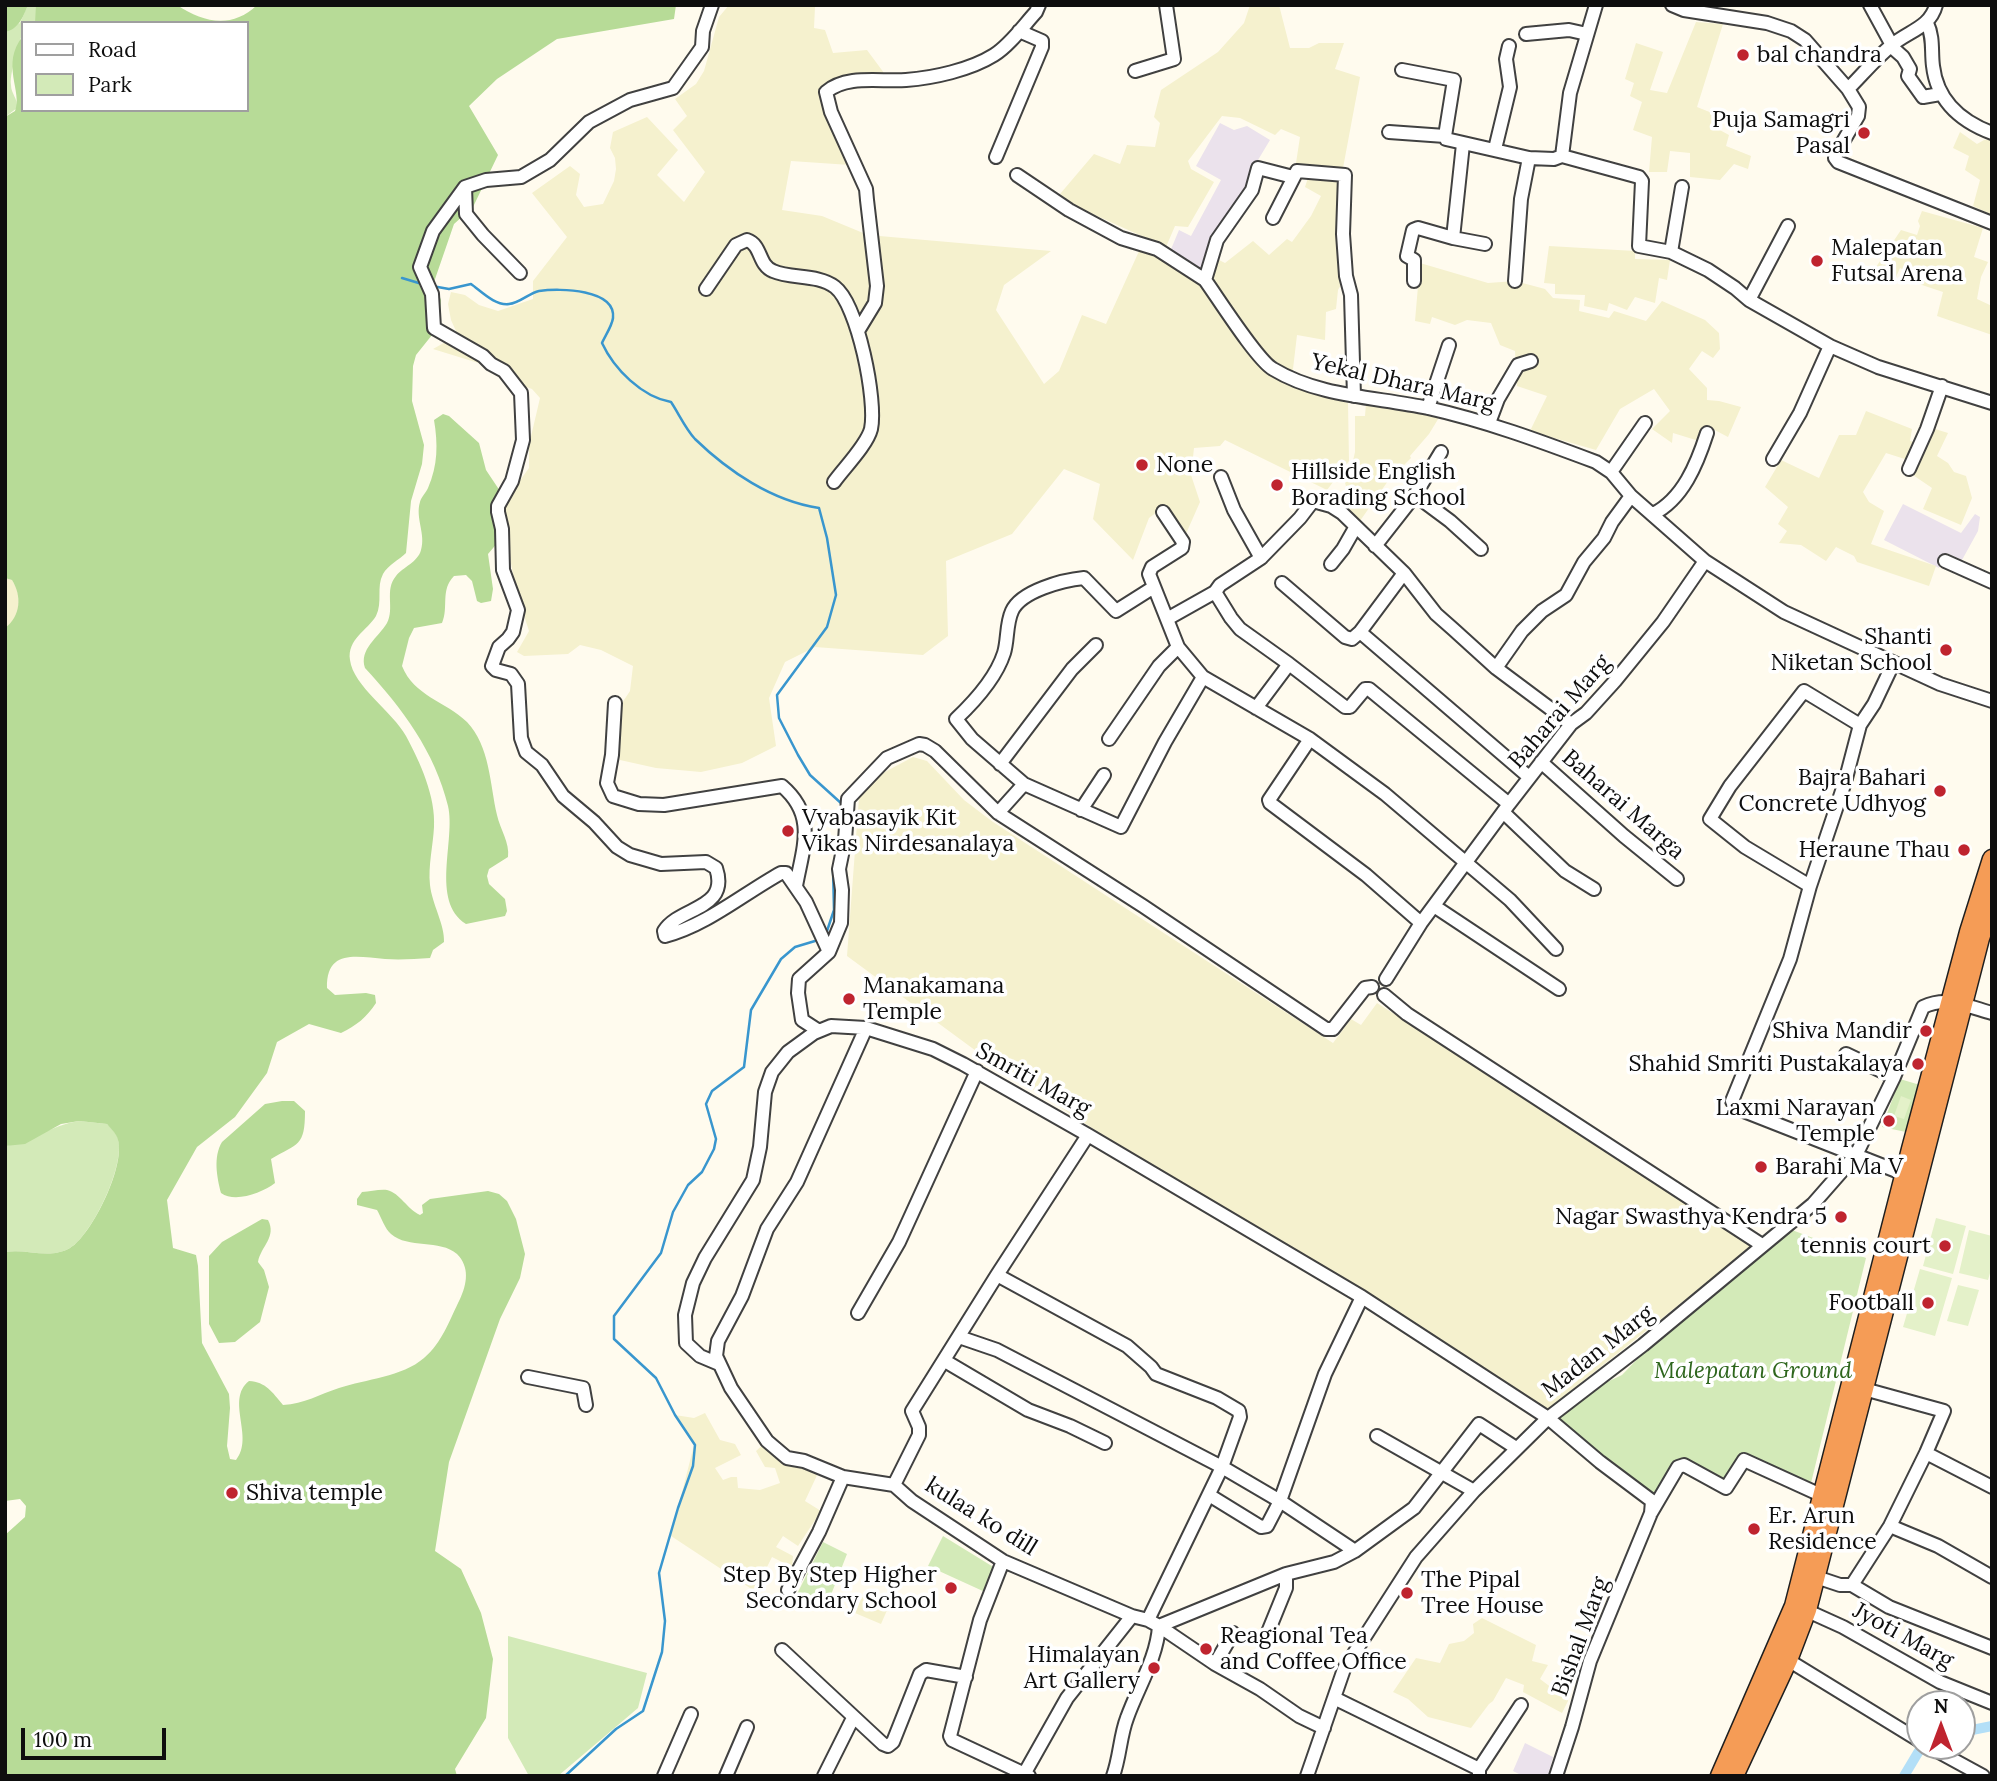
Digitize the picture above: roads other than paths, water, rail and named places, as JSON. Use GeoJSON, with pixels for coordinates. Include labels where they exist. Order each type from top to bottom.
{"type":"FeatureCollection","features":[{"type":"Feature","properties":{"kind":"highway"},"geometry":{"type":"LineString","coordinates":[[1720,1776],[1816,1577],[1957,1003],[1969,932],[1992,859]]}},
{"type":"Feature","properties":{"kind":"highway"},"geometry":{"type":"LineString","coordinates":[[1734,1776],[1788,1660],[1823,1496],[1904,1174],[1957,1003],[1992,903]]}},
{"type":"Feature","properties":{"kind":"street"},"geometry":{"type":"LineString","coordinates":[[712,5],[703,31],[702,47],[673,89],[630,100],[589,122],[550,160],[522,177],[486,180],[465,187],[433,231],[420,267],[432,294],[434,328],[504,371],[522,393],[523,440],[512,481],[498,506],[502,529],[503,570],[519,610],[513,632],[499,647],[492,666],[496,670],[511,674],[518,684],[521,738],[526,752],[542,765],[563,796],[594,822],[617,847],[630,855],[661,864],[706,862],[716,869],[718,887],[714,896],[699,908],[673,921],[664,931],[664,936],[696,924],[781,873],[786,873],[796,886],[830,952]]}},
{"type":"Feature","properties":{"kind":"street"},"geometry":{"type":"LineString","coordinates":[[858,331],[875,303],[877,286],[866,190],[831,112],[827,92],[833,86],[856,81],[906,80],[948,74],[995,55],[1036,12],[1039,5]]}},
{"type":"Feature","properties":{"kind":"street"},"geometry":{"type":"LineString","coordinates":[[1135,71],[1174,60],[1166,5]]}},
{"type":"Feature","properties":{"kind":"street"},"geometry":{"type":"LineString","coordinates":[[1562,156],[1570,93],[1596,5]]}},
{"type":"Feature","properties":{"kind":"street"},"geometry":{"type":"LineString","coordinates":[[1672,5],[1684,10],[1767,23],[1791,31],[1805,40],[1848,89],[1859,107],[1858,116],[1835,158],[1838,162],[1992,223]]}},
{"type":"Feature","properties":{"kind":"street"},"geometry":{"type":"LineString","coordinates":[[1870,5],[1892,45],[1910,69],[1908,76],[1920,95],[1923,97],[1940,94]]}},
{"type":"Feature","properties":{"kind":"street"},"geometry":{"type":"LineString","coordinates":[[1848,89],[1892,45],[1927,23],[1934,15],[1936,5]]}},
{"type":"Feature","properties":{"kind":"street"},"geometry":{"type":"LineString","coordinates":[[1927,23],[1931,33],[1933,66],[1940,94],[1964,118],[1992,133]]}},
{"type":"Feature","properties":{"kind":"street"},"geometry":{"type":"LineString","coordinates":[[1527,34],[1570,30],[1587,34]]}},
{"type":"Feature","properties":{"kind":"street"},"geometry":{"type":"LineString","coordinates":[[996,157],[1042,47],[1042,41],[1019,31]]}},
{"type":"Feature","properties":{"kind":"street"},"geometry":{"type":"LineString","coordinates":[[1495,149],[1508,100],[1509,76],[1506,60],[1509,46]]}},
{"type":"Feature","properties":{"kind":"street"},"geometry":{"type":"LineString","coordinates":[[1402,70],[1454,80],[1445,136]]}},
{"type":"Feature","properties":{"kind":"street"},"geometry":{"type":"LineString","coordinates":[[1389,132],[1445,136],[1446,139],[1463,144],[1529,158],[1554,159],[1562,156],[1639,177],[1642,181],[1639,246],[1671,252],[1715,274],[1749,300],[1830,346],[1878,367],[1992,403]]}},
{"type":"Feature","properties":{"kind":"street"},"geometry":{"type":"LineString","coordinates":[[1452,238],[1463,144]]}},
{"type":"Feature","properties":{"kind":"street"},"geometry":{"type":"LineString","coordinates":[[1515,281],[1521,200],[1529,158]]}},
{"type":"Feature","properties":{"kind":"street"},"geometry":{"type":"LineString","coordinates":[[1017,175],[1069,210],[1121,238],[1157,249],[1205,280],[1217,240],[1252,190],[1258,168],[1293,177]]}},
{"type":"Feature","properties":{"kind":"street"},"geometry":{"type":"LineString","coordinates":[[1273,218],[1297,171],[1345,176],[1343,234],[1351,306],[1354,396]]}},
{"type":"Feature","properties":{"kind":"street"},"geometry":{"type":"LineString","coordinates":[[465,187],[466,214],[520,273]]}},
{"type":"Feature","properties":{"kind":"street"},"geometry":{"type":"LineString","coordinates":[[1671,252],[1682,187]]}},
{"type":"Feature","properties":{"kind":"street"},"geometry":{"type":"LineString","coordinates":[[1749,300],[1788,226]]}},
{"type":"Feature","properties":{"kind":"street"},"geometry":{"type":"LineString","coordinates":[[1414,281],[1414,260],[1407,256],[1413,230],[1418,228],[1485,244]]}},
{"type":"Feature","properties":{"kind":"street"},"geometry":{"type":"LineString","coordinates":[[706,289],[736,245],[747,240],[756,246],[762,262],[772,271],[826,282],[837,289],[858,331],[868,364],[871,431],[834,482]]}},
{"type":"Feature","properties":{"kind":"street","name":"Yekal Dhara Marg"},"geometry":{"type":"LineString","coordinates":[[1205,280],[1270,368],[1303,383],[1354,396],[1428,408],[1489,423],[1596,462],[1611,472],[1631,496],[1704,561],[1784,612],[1893,664],[1940,684],[1992,701]]}},
{"type":"Feature","properties":{"kind":"street"},"geometry":{"type":"LineString","coordinates":[[1428,408],[1449,345]]}},
{"type":"Feature","properties":{"kind":"street"},"geometry":{"type":"LineString","coordinates":[[1773,459],[1800,413],[1830,346]]}},
{"type":"Feature","properties":{"kind":"street"},"geometry":{"type":"LineString","coordinates":[[1489,423],[1498,399],[1518,365],[1531,360]]}},
{"type":"Feature","properties":{"kind":"street"},"geometry":{"type":"LineString","coordinates":[[1909,469],[1942,386]]}},
{"type":"Feature","properties":{"kind":"street"},"geometry":{"type":"LineString","coordinates":[[1611,472],[1644,423]]}},
{"type":"Feature","properties":{"kind":"street"},"geometry":{"type":"LineString","coordinates":[[1653,514],[1678,494],[1691,474],[1707,433]]}},
{"type":"Feature","properties":{"kind":"street"},"geometry":{"type":"LineString","coordinates":[[1375,546],[1415,495],[1441,452]]}},
{"type":"Feature","properties":{"kind":"street"},"geometry":{"type":"LineString","coordinates":[[1221,477],[1234,510],[1261,558]]}},
{"type":"Feature","properties":{"kind":"street"},"geometry":{"type":"LineString","coordinates":[[1415,495],[1450,521],[1481,550]]}},
{"type":"Feature","properties":{"kind":"street"},"geometry":{"type":"LineString","coordinates":[[1496,668],[1522,631],[1542,611],[1566,595],[1584,562],[1604,538],[1631,496]]}},
{"type":"Feature","properties":{"kind":"street"},"geometry":{"type":"LineString","coordinates":[[1167,619],[1215,592],[1220,585],[1261,558],[1313,501],[1331,506],[1342,513],[1404,573],[1436,614],[1496,668],[1571,724]]}},
{"type":"Feature","properties":{"kind":"street"},"geometry":{"type":"LineString","coordinates":[[1163,512],[1183,545],[1149,569],[1178,647],[1203,677],[1310,739],[1385,794],[1510,900],[1556,949]]}},
{"type":"Feature","properties":{"kind":"street"},"geometry":{"type":"LineString","coordinates":[[1331,564],[1355,528]]}},
{"type":"Feature","properties":{"kind":"street","name":"Baharai Marg"},"geometry":{"type":"LineString","coordinates":[[1386,979],[1421,923],[1529,777],[1571,724],[1586,713],[1623,671],[1662,622],[1704,561]]}},
{"type":"Feature","properties":{"kind":"street"},"geometry":{"type":"LineString","coordinates":[[1945,561],[1992,582]]}},
{"type":"Feature","properties":{"kind":"street"},"geometry":{"type":"LineString","coordinates":[[1282,583],[1345,637],[1352,639],[1404,573]]}},
{"type":"Feature","properties":{"kind":"street"},"geometry":{"type":"LineString","coordinates":[[1154,587],[1116,611],[1084,578],[1062,582],[1019,600],[1011,612],[1004,653],[995,672],[956,719],[972,739],[1024,784],[1121,827],[1165,742],[1203,677]]}},
{"type":"Feature","properties":{"kind":"street"},"geometry":{"type":"LineString","coordinates":[[1215,592],[1240,629],[1345,708],[1350,707],[1365,689],[1369,689],[1506,808],[1565,871],[1594,889]]}},
{"type":"Feature","properties":{"kind":"street"},"geometry":{"type":"LineString","coordinates":[[1360,632],[1529,777]]}},
{"type":"Feature","properties":{"kind":"street"},"geometry":{"type":"LineString","coordinates":[[1000,764],[1072,669],[1096,645]]}},
{"type":"Feature","properties":{"kind":"street"},"geometry":{"type":"LineString","coordinates":[[1109,739],[1159,666],[1178,647]]}},
{"type":"Feature","properties":{"kind":"street"},"geometry":{"type":"LineString","coordinates":[[1256,708],[1289,664]]}},
{"type":"Feature","properties":{"kind":"street"},"geometry":{"type":"LineString","coordinates":[[1893,664],[1874,704],[1860,725],[1790,960],[1732,1101],[1736,1108],[1904,1174]]}},
{"type":"Feature","properties":{"kind":"street"},"geometry":{"type":"LineString","coordinates":[[1810,886],[1745,848],[1710,819],[1730,786],[1804,691],[1860,725]]}},
{"type":"Feature","properties":{"kind":"street"},"geometry":{"type":"LineString","coordinates":[[615,703],[612,755],[607,783],[613,796],[639,804],[664,805],[782,786],[802,812],[806,827],[796,886]]}},
{"type":"Feature","properties":{"kind":"street"},"geometry":{"type":"LineString","coordinates":[[1310,739],[1269,800],[1270,803],[1366,875],[1421,923]]}},
{"type":"Feature","properties":{"kind":"street"},"geometry":{"type":"LineString","coordinates":[[819,1031],[802,1020],[799,979],[830,952],[841,923],[842,890],[839,869],[845,840],[848,799],[887,758],[911,746],[931,747],[998,813],[1326,1028],[1333,1028],[1365,988],[1372,987]]}},
{"type":"Feature","properties":{"kind":"street","name":"Baharai Marga"},"geometry":{"type":"LineString","coordinates":[[1541,762],[1623,836],[1677,879]]}},
{"type":"Feature","properties":{"kind":"street"},"geometry":{"type":"LineString","coordinates":[[1081,810],[1104,775]]}},
{"type":"Feature","properties":{"kind":"street"},"geometry":{"type":"LineString","coordinates":[[998,813],[1024,784]]}},
{"type":"Feature","properties":{"kind":"street"},"geometry":{"type":"LineString","coordinates":[[1434,906],[1559,989]]}},
{"type":"Feature","properties":{"kind":"street"},"geometry":{"type":"LineString","coordinates":[[1372,987],[1375,979],[1386,979],[1390,986],[1384,995]]}},
{"type":"Feature","properties":{"kind":"street"},"geometry":{"type":"LineString","coordinates":[[1372,987],[1376,994],[1384,995],[1406,1014],[1762,1245]]}},
{"type":"Feature","properties":{"kind":"street","name":"Madan Marg"},"geometry":{"type":"LineString","coordinates":[[1307,1776],[1343,1669],[1416,1557],[1474,1491],[1548,1418],[1643,1345],[1814,1204],[1856,1155],[1894,1077],[1923,1007],[1934,1002],[1957,1003]]}},
{"type":"Feature","properties":{"kind":"street"},"geometry":{"type":"LineString","coordinates":[[1957,1003],[1992,1013]]}},
{"type":"Feature","properties":{"kind":"street","name":"Smriti Marg"},"geometry":{"type":"LineString","coordinates":[[719,1364],[700,1356],[685,1343],[685,1315],[693,1283],[705,1258],[753,1180],[760,1147],[765,1092],[772,1072],[788,1052],[819,1031],[831,1026],[866,1028],[933,1049],[976,1072],[1362,1297],[1548,1418],[1652,1501],[1651,1513]]}},
{"type":"Feature","properties":{"kind":"street"},"geometry":{"type":"LineString","coordinates":[[866,1028],[797,1181],[767,1229],[742,1296],[718,1341],[716,1356],[731,1388],[767,1441],[788,1458],[804,1461],[843,1477],[894,1486]]}},
{"type":"Feature","properties":{"kind":"street"},"geometry":{"type":"LineString","coordinates":[[1846,1054],[1894,1077]]}},
{"type":"Feature","properties":{"kind":"street"},"geometry":{"type":"LineString","coordinates":[[858,1313],[899,1241],[976,1072]]}},
{"type":"Feature","properties":{"kind":"street","name":"kulaa ko dill"},"geometry":{"type":"LineString","coordinates":[[1088,1135],[912,1411],[919,1434],[894,1486],[912,1501],[1003,1561],[1154,1623]]}},
{"type":"Feature","properties":{"kind":"street"},"geometry":{"type":"LineString","coordinates":[[997,1275],[1127,1346],[1152,1367],[1156,1374],[1235,1406],[1239,1411],[1240,1417],[1222,1467],[1154,1623],[1155,1653],[1126,1721],[1113,1776]]}},
{"type":"Feature","properties":{"kind":"street"},"geometry":{"type":"LineString","coordinates":[[1209,1495],[1264,1528],[1280,1500],[1325,1374],[1362,1297]]}},
{"type":"Feature","properties":{"kind":"street"},"geometry":{"type":"LineString","coordinates":[[959,1337],[997,1350],[1222,1467],[1280,1500],[1355,1551]]}},
{"type":"Feature","properties":{"kind":"street"},"geometry":{"type":"LineString","coordinates":[[945,1361],[1028,1410],[1105,1443]]}},
{"type":"Feature","properties":{"kind":"street"},"geometry":{"type":"LineString","coordinates":[[528,1377],[583,1388],[586,1405]]}},
{"type":"Feature","properties":{"kind":"street"},"geometry":{"type":"LineString","coordinates":[[1852,1585],[1890,1526],[1944,1411],[1864,1388]]}},
{"type":"Feature","properties":{"kind":"street"},"geometry":{"type":"LineString","coordinates":[[1154,1623],[1286,1574],[1334,1562],[1355,1551],[1414,1508],[1479,1424],[1516,1448]]}},
{"type":"Feature","properties":{"kind":"street"},"geometry":{"type":"LineString","coordinates":[[1377,1436],[1474,1491]]}},
{"type":"Feature","properties":{"kind":"street"},"geometry":{"type":"LineString","coordinates":[[1926,1453],[1992,1487]]}},
{"type":"Feature","properties":{"kind":"street","name":"Bishal Marg"},"geometry":{"type":"LineString","coordinates":[[1556,1776],[1590,1661],[1651,1513],[1680,1465],[1726,1488],[1744,1460],[1823,1496]]}},
{"type":"Feature","properties":{"kind":"street"},"geometry":{"type":"LineString","coordinates":[[788,1590],[819,1532],[843,1477]]}},
{"type":"Feature","properties":{"kind":"street"},"geometry":{"type":"LineString","coordinates":[[1890,1526],[1938,1546],[1992,1577]]}},
{"type":"Feature","properties":{"kind":"street"},"geometry":{"type":"LineString","coordinates":[[1003,1561],[980,1620],[950,1736],[952,1740],[1026,1775],[1067,1698],[1132,1616]]}},
{"type":"Feature","properties":{"kind":"street"},"geometry":{"type":"LineString","coordinates":[[1264,1642],[1286,1588],[1286,1574]]}},
{"type":"Feature","properties":{"kind":"street"},"geometry":{"type":"LineString","coordinates":[[1816,1577],[1840,1585],[1852,1585],[1889,1607],[1992,1648]]}},
{"type":"Feature","properties":{"kind":"street","name":"Jyoti Marg"},"geometry":{"type":"LineString","coordinates":[[1800,1608],[1843,1627],[1940,1682],[1992,1703]]}},
{"type":"Feature","properties":{"kind":"street"},"geometry":{"type":"LineString","coordinates":[[1154,1623],[1215,1664],[1324,1728]]}},
{"type":"Feature","properties":{"kind":"street"},"geometry":{"type":"LineString","coordinates":[[1215,1664],[1233,1633]]}},
{"type":"Feature","properties":{"kind":"street"},"geometry":{"type":"LineString","coordinates":[[782,1650],[853,1718],[888,1746],[893,1742],[920,1674],[926,1670],[965,1677]]}},
{"type":"Feature","properties":{"kind":"street"},"geometry":{"type":"LineString","coordinates":[[1788,1660],[1906,1732]]}},
{"type":"Feature","properties":{"kind":"street"},"geometry":{"type":"LineString","coordinates":[[1334,1698],[1479,1772],[1521,1705]]}},
{"type":"Feature","properties":{"kind":"street"},"geometry":{"type":"LineString","coordinates":[[664,1776],[691,1714]]}},
{"type":"Feature","properties":{"kind":"street"},"geometry":{"type":"LineString","coordinates":[[824,1776],[853,1718]]}},
{"type":"Feature","properties":{"kind":"street"},"geometry":{"type":"LineString","coordinates":[[726,1776],[747,1727]]}},
{"type":"Feature","properties":{"kind":"street"},"geometry":{"type":"LineString","coordinates":[[1954,1760],[1983,1776]]}},
{"type":"Feature","properties":{"kind":"waterway"},"geometry":{"type":"LineString","coordinates":[[402,278],[422,284]]}},
{"type":"Feature","properties":{"kind":"waterway"},"geometry":{"type":"LineString","coordinates":[[432,286],[449,289],[471,284],[488,297],[504,304],[548,290],[585,293],[606,301],[612,308],[613,318],[602,343],[621,372],[640,388],[671,402],[695,439],[736,473],[784,499],[819,508],[836,595],[827,627],[777,695],[779,718],[798,755],[810,775],[842,804]]}},
{"type":"Feature","properties":{"kind":"waterway"},"geometry":{"type":"LineString","coordinates":[[827,931],[834,910],[833,869]]}},
{"type":"Feature","properties":{"kind":"waterway"},"geometry":{"type":"LineString","coordinates":[[565,1776],[616,1729],[643,1711],[662,1652],[665,1621],[659,1573],[693,1466],[695,1445],[675,1415],[656,1378],[614,1339],[614,1316],[661,1253],[673,1212],[688,1185],[702,1172],[714,1149],[716,1139],[706,1104],[712,1091],[744,1067],[751,1010],[781,959],[795,947],[815,941]]}},
{"type":"Feature","properties":{"kind":"waterway"},"geometry":{"type":"LineString","coordinates":[[1976,1729],[1992,1726]]}},
{"type":"Feature","properties":{"kind":"waterway"},"geometry":{"type":"LineString","coordinates":[[1904,1776],[1914,1760]]}},
{"type":"Feature","properties":{"kind":"place","name":"bal chandra"},"geometry":{"type":"Point","coordinates":[1743,55]}},
{"type":"Feature","properties":{"kind":"place","name":"Puja Samagri Pasal"},"geometry":{"type":"Point","coordinates":[1864,133]}},
{"type":"Feature","properties":{"kind":"place","name":"Malepatan Futsal Arena"},"geometry":{"type":"Point","coordinates":[1817,261]}},
{"type":"Feature","properties":{"kind":"place","name":"None"},"geometry":{"type":"Point","coordinates":[1142,465]}},
{"type":"Feature","properties":{"kind":"place","name":"Hillside English Borading School"},"geometry":{"type":"Point","coordinates":[1277,485]}},
{"type":"Feature","properties":{"kind":"place","name":"Shanti Niketan School"},"geometry":{"type":"Point","coordinates":[1946,650]}},
{"type":"Feature","properties":{"kind":"place","name":"Bajra Bahari Concrete Udhyog"},"geometry":{"type":"Point","coordinates":[1940,791]}},
{"type":"Feature","properties":{"kind":"place","name":"Vyabasayik Kit Vikas Nirdesanalaya"},"geometry":{"type":"Point","coordinates":[788,831]}},
{"type":"Feature","properties":{"kind":"place","name":"Heraune Thau"},"geometry":{"type":"Point","coordinates":[1964,850]}},
{"type":"Feature","properties":{"kind":"place","name":"Manakamana Temple"},"geometry":{"type":"Point","coordinates":[849,999]}},
{"type":"Feature","properties":{"kind":"place","name":"Shiva Mandir"},"geometry":{"type":"Point","coordinates":[1926,1031]}},
{"type":"Feature","properties":{"kind":"place","name":"Shahid Smriti Pustakalaya"},"geometry":{"type":"Point","coordinates":[1918,1064]}},
{"type":"Feature","properties":{"kind":"place","name":"Laxmi Narayan Temple"},"geometry":{"type":"Point","coordinates":[1889,1121]}},
{"type":"Feature","properties":{"kind":"place","name":"Barahi Ma V"},"geometry":{"type":"Point","coordinates":[1761,1167]}},
{"type":"Feature","properties":{"kind":"place","name":"Nagar Swasthya Kendra 5"},"geometry":{"type":"Point","coordinates":[1841,1217]}},
{"type":"Feature","properties":{"kind":"place","name":"tennis court"},"geometry":{"type":"Point","coordinates":[1945,1246]}},
{"type":"Feature","properties":{"kind":"place","name":"Football"},"geometry":{"type":"Point","coordinates":[1928,1303]}},
{"type":"Feature","properties":{"kind":"place","name":"Shiva temple"},"geometry":{"type":"Point","coordinates":[232,1493]}},
{"type":"Feature","properties":{"kind":"place","name":"Er. Arun Residence"},"geometry":{"type":"Point","coordinates":[1754,1529]}},
{"type":"Feature","properties":{"kind":"place","name":"Step By Step Higher Secondary School"},"geometry":{"type":"Point","coordinates":[951,1588]}},
{"type":"Feature","properties":{"kind":"place","name":"The Pipal Tree House"},"geometry":{"type":"Point","coordinates":[1407,1593]}},
{"type":"Feature","properties":{"kind":"place","name":"Reagional Tea and Coffee Office"},"geometry":{"type":"Point","coordinates":[1206,1649]}},
{"type":"Feature","properties":{"kind":"place","name":"Himalayan Art Gallery"},"geometry":{"type":"Point","coordinates":[1154,1668]}},
{"type":"Feature","properties":{"kind":"park label","name":"Malepatan Ground"},"geometry":{"type":"Point","coordinates":[1753,1371]}}]}
